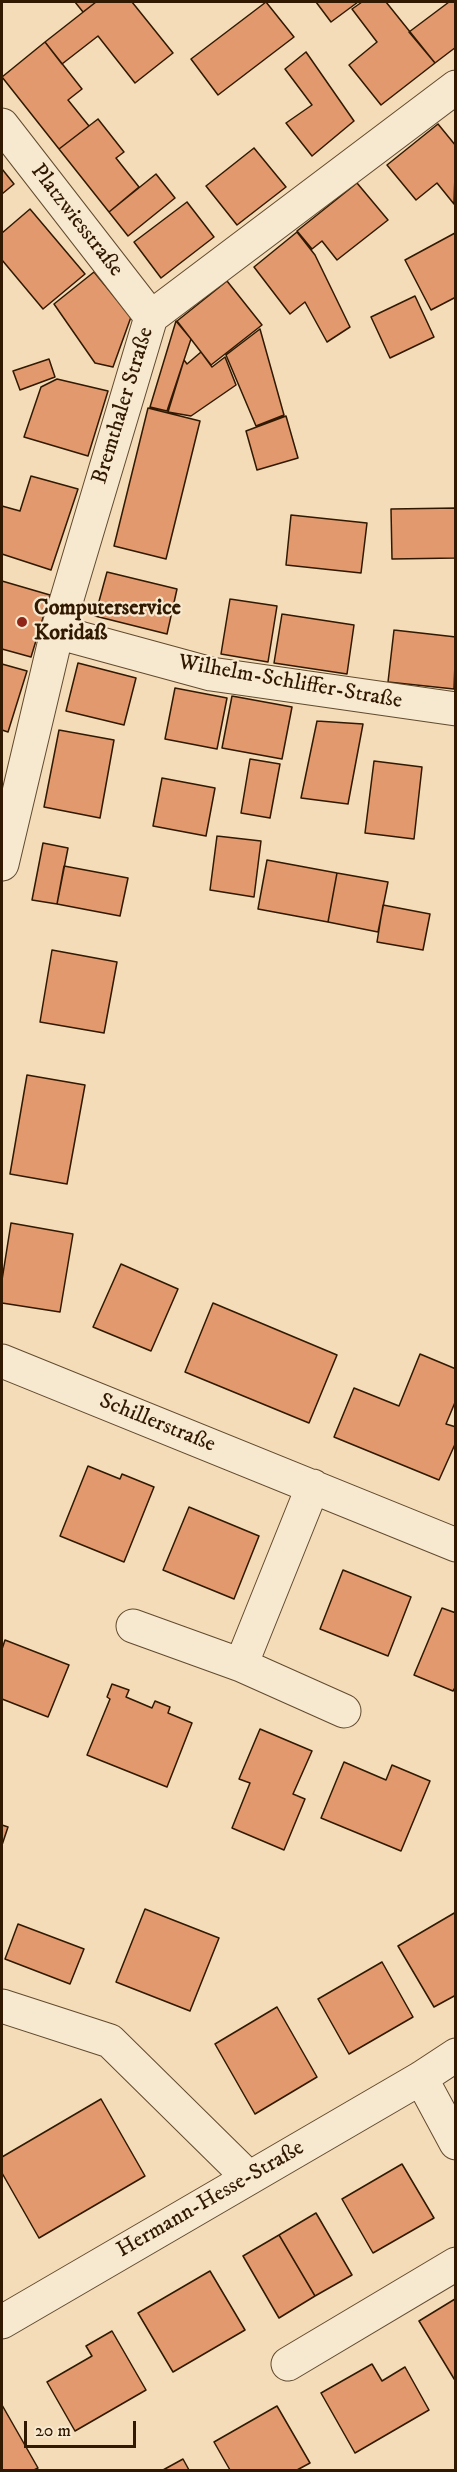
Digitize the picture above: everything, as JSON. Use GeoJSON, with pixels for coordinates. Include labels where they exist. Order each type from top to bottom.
{"type":"FeatureCollection","features":[{"type":"Feature","properties":{"kind":"street","name":"Bremthaler Straße"},"geometry":{"type":"LineString","coordinates":[[2,864],[57,632],[151,317],[456,87]]}},
{"type":"Feature","properties":{"kind":"street","name":"Platzwiesstraße"},"geometry":{"type":"LineString","coordinates":[[2,125],[151,317]]}},
{"type":"Feature","properties":{"kind":"street","name":"Wilhelm-Schliffer-Straße"},"geometry":{"type":"LineString","coordinates":[[57,632],[211,674],[456,709]]}},
{"type":"Feature","properties":{"kind":"street","name":"Schillerstraße"},"geometry":{"type":"LineString","coordinates":[[2,1361],[456,1545]]}},
{"type":"Feature","properties":{"kind":"street"},"geometry":{"type":"LineString","coordinates":[[241,1665],[313,1486]]}},
{"type":"Feature","properties":{"kind":"street"},"geometry":{"type":"LineString","coordinates":[[132,1626],[241,1665],[344,1711]]}},
{"type":"Feature","properties":{"kind":"street"},"geometry":{"type":"LineString","coordinates":[[2,2006],[110,2042],[248,2178]]}},
{"type":"Feature","properties":{"kind":"street","name":"Hermann-Hesse-Straße"},"geometry":{"type":"LineString","coordinates":[[2,2322],[421,2078],[456,2055]]}},
{"type":"Feature","properties":{"kind":"street"},"geometry":{"type":"LineString","coordinates":[[421,2078],[456,2143]]}},
{"type":"Feature","properties":{"kind":"street"},"geometry":{"type":"LineString","coordinates":[[288,2364],[456,2264]]}},
{"type":"Feature","properties":{"kind":"building"},"geometry":{"type":"Polygon","coordinates":[[[75,2],[96,2],[83,12],[75,2]]]}},
{"type":"Feature","properties":{"kind":"building"},"geometry":{"type":"Polygon","coordinates":[[[96,2],[132,2],[173,53],[135,83],[98,36],[62,64],[45,42],[96,2]]]}},
{"type":"Feature","properties":{"kind":"building"},"geometry":{"type":"Polygon","coordinates":[[[266,2],[294,37],[218,95],[191,59],[266,2]]]}},
{"type":"Feature","properties":{"kind":"building"},"geometry":{"type":"Polygon","coordinates":[[[316,2],[358,2],[331,22],[316,2]]]}},
{"type":"Feature","properties":{"kind":"building"},"geometry":{"type":"Polygon","coordinates":[[[362,2],[386,2],[435,63],[381,105],[349,65],[377,42],[352,9],[362,2]]]}},
{"type":"Feature","properties":{"kind":"building"},"geometry":{"type":"Polygon","coordinates":[[[449,2],[456,2],[456,47],[435,63],[409,32],[449,2]]]}},
{"type":"Feature","properties":{"kind":"building"},"geometry":{"type":"Polygon","coordinates":[[[45,42],[82,89],[68,100],[89,126],[59,149],[2,77],[45,42]]]}},
{"type":"Feature","properties":{"kind":"building"},"geometry":{"type":"Polygon","coordinates":[[[306,52],[354,121],[312,156],[286,123],[312,105],[285,69],[306,52]]]}},
{"type":"Feature","properties":{"kind":"building"},"geometry":{"type":"Polygon","coordinates":[[[98,119],[124,152],[116,158],[139,187],[109,212],[59,149],[98,119]]]}},
{"type":"Feature","properties":{"kind":"building"},"geometry":{"type":"Polygon","coordinates":[[[438,124],[456,146],[454,204],[437,183],[416,200],[387,165],[438,124]]]}},
{"type":"Feature","properties":{"kind":"building"},"geometry":{"type":"Polygon","coordinates":[[[254,148],[286,187],[237,225],[206,186],[254,148]]]}},
{"type":"Feature","properties":{"kind":"building"},"geometry":{"type":"Polygon","coordinates":[[[2,169],[14,184],[2,194],[2,169]]]}},
{"type":"Feature","properties":{"kind":"building"},"geometry":{"type":"Polygon","coordinates":[[[156,174],[175,198],[128,236],[109,212],[156,174]]]}},
{"type":"Feature","properties":{"kind":"building"},"geometry":{"type":"Polygon","coordinates":[[[357,183],[388,220],[337,260],[322,241],[312,249],[297,231],[357,183]]]}},
{"type":"Feature","properties":{"kind":"building"},"geometry":{"type":"Polygon","coordinates":[[[187,202],[214,237],[161,278],[134,242],[187,202]]]}},
{"type":"Feature","properties":{"kind":"building"},"geometry":{"type":"Polygon","coordinates":[[[30,209],[85,274],[43,309],[2,260],[2,233],[30,209]]]}},
{"type":"Feature","properties":{"kind":"building"},"geometry":{"type":"Polygon","coordinates":[[[297,232],[315,255],[350,327],[327,342],[305,302],[290,314],[254,267],[297,232]]]}},
{"type":"Feature","properties":{"kind":"building"},"geometry":{"type":"Polygon","coordinates":[[[455,233],[456,297],[431,310],[405,260],[455,233]]]}},
{"type":"Feature","properties":{"kind":"building"},"geometry":{"type":"Polygon","coordinates":[[[94,272],[131,317],[113,367],[95,363],[54,304],[94,272]]]}},
{"type":"Feature","properties":{"kind":"building"},"geometry":{"type":"Polygon","coordinates":[[[227,281],[262,325],[211,365],[177,321],[227,281]]]}},
{"type":"Feature","properties":{"kind":"building"},"geometry":{"type":"Polygon","coordinates":[[[415,296],[434,337],[390,358],[371,317],[415,296]]]}},
{"type":"Feature","properties":{"kind":"building"},"geometry":{"type":"Polygon","coordinates":[[[176,321],[191,339],[167,411],[150,407],[176,321]]]}},
{"type":"Feature","properties":{"kind":"building"},"geometry":{"type":"Polygon","coordinates":[[[260,329],[284,415],[256,426],[226,355],[260,329]]]}},
{"type":"Feature","properties":{"kind":"building"},"geometry":{"type":"Polygon","coordinates":[[[201,352],[212,367],[225,357],[236,385],[191,416],[168,412],[184,360],[187,364],[201,352]]]}},
{"type":"Feature","properties":{"kind":"building"},"geometry":{"type":"Polygon","coordinates":[[[49,359],[55,377],[20,390],[13,371],[49,359]]]}},
{"type":"Feature","properties":{"kind":"building"},"geometry":{"type":"Polygon","coordinates":[[[57,379],[108,391],[88,456],[24,437],[41,387],[57,379]]]}},
{"type":"Feature","properties":{"kind":"building"},"geometry":{"type":"Polygon","coordinates":[[[148,408],[200,421],[166,559],[114,546],[148,408]]]}},
{"type":"Feature","properties":{"kind":"building"},"geometry":{"type":"Polygon","coordinates":[[[286,416],[298,458],[257,470],[246,431],[286,416]]]}},
{"type":"Feature","properties":{"kind":"building"},"geometry":{"type":"Polygon","coordinates":[[[31,476],[78,489],[51,570],[2,554],[2,506],[20,511],[31,476]]]}},
{"type":"Feature","properties":{"kind":"building"},"geometry":{"type":"Polygon","coordinates":[[[456,508],[456,558],[392,559],[391,509],[456,508]]]}},
{"type":"Feature","properties":{"kind":"building"},"geometry":{"type":"Polygon","coordinates":[[[291,515],[367,523],[361,573],[286,565],[291,515]]]}},
{"type":"Feature","properties":{"kind":"building"},"geometry":{"type":"Polygon","coordinates":[[[107,572],[177,589],[167,634],[95,616],[107,572]]]}},
{"type":"Feature","properties":{"kind":"building","name":"Computerservice Koridaß"},"geometry":{"type":"Polygon","coordinates":[[[2,581],[50,595],[31,657],[2,649],[2,581]]]}},
{"type":"Feature","properties":{"kind":"building"},"geometry":{"type":"Polygon","coordinates":[[[230,599],[277,606],[268,662],[221,654],[230,599]]]}},
{"type":"Feature","properties":{"kind":"building"},"geometry":{"type":"Polygon","coordinates":[[[282,614],[354,625],[347,674],[274,663],[282,614]]]}},
{"type":"Feature","properties":{"kind":"building"},"geometry":{"type":"Polygon","coordinates":[[[394,630],[456,637],[454,689],[388,682],[394,630]]]}},
{"type":"Feature","properties":{"kind":"building"},"geometry":{"type":"Polygon","coordinates":[[[78,663],[136,678],[124,725],[66,711],[78,663]]]}},
{"type":"Feature","properties":{"kind":"building"},"geometry":{"type":"Polygon","coordinates":[[[2,664],[27,671],[8,732],[2,730],[2,664]]]}},
{"type":"Feature","properties":{"kind":"building"},"geometry":{"type":"Polygon","coordinates":[[[175,688],[227,698],[217,749],[165,739],[175,688]]]}},
{"type":"Feature","properties":{"kind":"building"},"geometry":{"type":"Polygon","coordinates":[[[232,696],[292,707],[282,759],[222,748],[232,696]]]}},
{"type":"Feature","properties":{"kind":"building"},"geometry":{"type":"Polygon","coordinates":[[[317,721],[363,724],[348,804],[301,798],[317,721]]]}},
{"type":"Feature","properties":{"kind":"building"},"geometry":{"type":"Polygon","coordinates":[[[59,730],[114,740],[100,818],[44,807],[59,730]]]}},
{"type":"Feature","properties":{"kind":"building"},"geometry":{"type":"Polygon","coordinates":[[[250,759],[280,764],[270,818],[241,813],[250,759]]]}},
{"type":"Feature","properties":{"kind":"building"},"geometry":{"type":"Polygon","coordinates":[[[374,761],[422,767],[414,839],[365,833],[374,761]]]}},
{"type":"Feature","properties":{"kind":"building"},"geometry":{"type":"Polygon","coordinates":[[[162,778],[215,788],[206,836],[153,826],[162,778]]]}},
{"type":"Feature","properties":{"kind":"building"},"geometry":{"type":"Polygon","coordinates":[[[217,836],[261,841],[254,897],[210,890],[217,836]]]}},
{"type":"Feature","properties":{"kind":"building"},"geometry":{"type":"Polygon","coordinates":[[[43,843],[68,848],[57,904],[32,900],[43,843]]]}},
{"type":"Feature","properties":{"kind":"building"},"geometry":{"type":"Polygon","coordinates":[[[267,860],[337,873],[328,922],[258,909],[267,860]]]}},
{"type":"Feature","properties":{"kind":"building"},"geometry":{"type":"Polygon","coordinates":[[[64,866],[128,878],[120,916],[57,904],[64,866]]]}},
{"type":"Feature","properties":{"kind":"building"},"geometry":{"type":"Polygon","coordinates":[[[337,873],[388,882],[378,932],[328,922],[337,873]]]}},
{"type":"Feature","properties":{"kind":"building"},"geometry":{"type":"Polygon","coordinates":[[[383,905],[430,914],[423,950],[377,942],[383,905]]]}},
{"type":"Feature","properties":{"kind":"building"},"geometry":{"type":"Polygon","coordinates":[[[52,950],[117,962],[104,1033],[40,1022],[52,950]]]}},
{"type":"Feature","properties":{"kind":"building"},"geometry":{"type":"Polygon","coordinates":[[[27,1075],[85,1085],[67,1184],[10,1174],[27,1075]]]}},
{"type":"Feature","properties":{"kind":"building"},"geometry":{"type":"Polygon","coordinates":[[[11,1223],[73,1234],[60,1312],[2,1303],[2,1280],[11,1223]]]}},
{"type":"Feature","properties":{"kind":"building"},"geometry":{"type":"Polygon","coordinates":[[[121,1264],[178,1289],[151,1351],[93,1327],[121,1264]]]}},
{"type":"Feature","properties":{"kind":"building"},"geometry":{"type":"Polygon","coordinates":[[[213,1303],[337,1355],[309,1423],[185,1372],[213,1303]]]}},
{"type":"Feature","properties":{"kind":"building"},"geometry":{"type":"Polygon","coordinates":[[[420,1354],[456,1369],[456,1400],[446,1424],[456,1427],[456,1442],[439,1480],[334,1437],[354,1388],[399,1406],[420,1354]]]}},
{"type":"Feature","properties":{"kind":"building"},"geometry":{"type":"Polygon","coordinates":[[[88,1466],[120,1479],[122,1474],[154,1487],[124,1562],[60,1536],[88,1466]]]}},
{"type":"Feature","properties":{"kind":"building"},"geometry":{"type":"Polygon","coordinates":[[[189,1507],[259,1536],[234,1599],[163,1570],[189,1507]]]}},
{"type":"Feature","properties":{"kind":"building"},"geometry":{"type":"Polygon","coordinates":[[[343,1570],[411,1597],[388,1656],[320,1629],[343,1570]]]}},
{"type":"Feature","properties":{"kind":"building"},"geometry":{"type":"Polygon","coordinates":[[[442,1608],[456,1613],[456,1686],[453,1691],[414,1675],[442,1608]]]}},
{"type":"Feature","properties":{"kind":"building"},"geometry":{"type":"Polygon","coordinates":[[[5,1640],[69,1665],[48,1717],[2,1699],[2,1649],[5,1640]]]}},
{"type":"Feature","properties":{"kind":"building"},"geometry":{"type":"Polygon","coordinates":[[[112,1684],[129,1690],[126,1697],[152,1708],[155,1701],[170,1707],[168,1713],[192,1723],[167,1787],[87,1755],[110,1699],[107,1697],[112,1684]]]}},
{"type":"Feature","properties":{"kind":"building"},"geometry":{"type":"Polygon","coordinates":[[[260,1729],[312,1751],[293,1794],[305,1799],[284,1850],[232,1828],[250,1783],[239,1779],[260,1729]]]}},
{"type":"Feature","properties":{"kind":"building"},"geometry":{"type":"Polygon","coordinates":[[[344,1762],[386,1780],[392,1765],[430,1781],[401,1851],[321,1818],[344,1762]]]}},
{"type":"Feature","properties":{"kind":"building"},"geometry":{"type":"Polygon","coordinates":[[[2,1825],[8,1827],[2,1845],[2,1825]]]}},
{"type":"Feature","properties":{"kind":"building"},"geometry":{"type":"Polygon","coordinates":[[[145,1909],[219,1938],[190,2011],[116,1982],[145,1909]]]}},
{"type":"Feature","properties":{"kind":"building"},"geometry":{"type":"Polygon","coordinates":[[[456,1912],[456,1995],[434,2007],[398,1946],[456,1912]]]}},
{"type":"Feature","properties":{"kind":"building"},"geometry":{"type":"Polygon","coordinates":[[[18,1924],[84,1949],[70,1984],[5,1959],[18,1924]]]}},
{"type":"Feature","properties":{"kind":"building"},"geometry":{"type":"Polygon","coordinates":[[[382,1962],[413,2017],[349,2054],[318,1999],[382,1962]]]}},
{"type":"Feature","properties":{"kind":"building"},"geometry":{"type":"Polygon","coordinates":[[[277,2007],[317,2077],[255,2114],[215,2044],[277,2007]]]}},
{"type":"Feature","properties":{"kind":"building"},"geometry":{"type":"Polygon","coordinates":[[[101,2099],[145,2176],[39,2238],[2,2173],[2,2157],[101,2099]]]}},
{"type":"Feature","properties":{"kind":"building"},"geometry":{"type":"Polygon","coordinates":[[[402,2164],[434,2218],[373,2253],[342,2199],[402,2164]]]}},
{"type":"Feature","properties":{"kind":"building"},"geometry":{"type":"Polygon","coordinates":[[[316,2213],[352,2275],[315,2296],[279,2235],[316,2213]]]}},
{"type":"Feature","properties":{"kind":"building"},"geometry":{"type":"Polygon","coordinates":[[[279,2235],[315,2296],[279,2318],[243,2256],[279,2235]]]}},
{"type":"Feature","properties":{"kind":"building"},"geometry":{"type":"Polygon","coordinates":[[[210,2271],[245,2330],[173,2372],[138,2313],[210,2271]]]}},
{"type":"Feature","properties":{"kind":"building"},"geometry":{"type":"Polygon","coordinates":[[[456,2300],[456,2382],[419,2321],[456,2300]]]}},
{"type":"Feature","properties":{"kind":"building"},"geometry":{"type":"Polygon","coordinates":[[[112,2331],[146,2390],[75,2431],[47,2382],[92,2356],[86,2346],[112,2331]]]}},
{"type":"Feature","properties":{"kind":"building"},"geometry":{"type":"Polygon","coordinates":[[[372,2364],[382,2381],[405,2367],[429,2410],[355,2453],[321,2393],[372,2364]]]}},
{"type":"Feature","properties":{"kind":"building"},"geometry":{"type":"Polygon","coordinates":[[[2,2405],[38,2468],[2,2470],[2,2405]]]}},
{"type":"Feature","properties":{"kind":"building"},"geometry":{"type":"Polygon","coordinates":[[[277,2406],[310,2463],[297,2470],[230,2470],[214,2442],[277,2406]]]}},
{"type":"Feature","properties":{"kind":"building"},"geometry":{"type":"Polygon","coordinates":[[[183,2459],[189,2470],[163,2470],[183,2459]]]}},
{"type":"Feature","properties":{"kind":"place","name":"Computerservice Koridaß"},"geometry":{"type":"Point","coordinates":[22,622]}}]}
